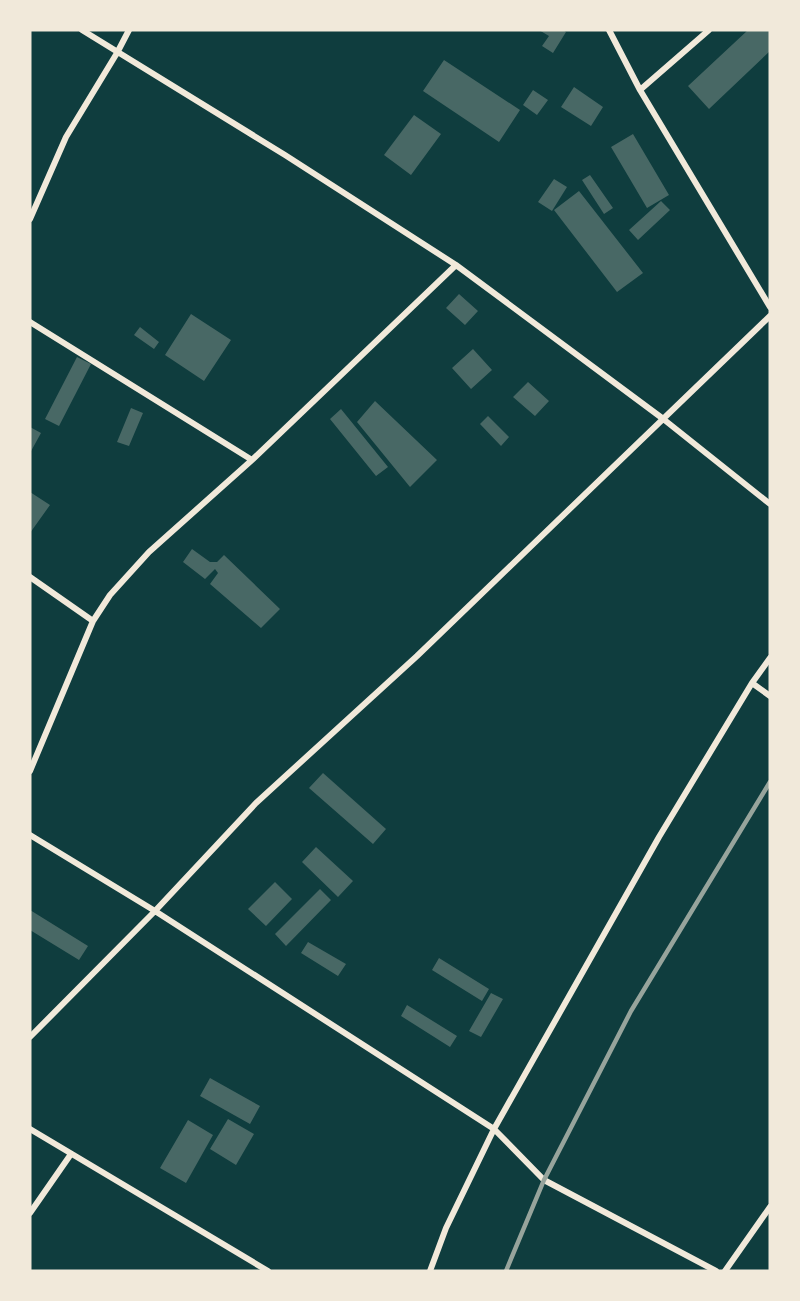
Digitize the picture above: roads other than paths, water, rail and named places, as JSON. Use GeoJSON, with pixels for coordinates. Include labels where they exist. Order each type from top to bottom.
{"type":"FeatureCollection","features":[{"type":"Feature","properties":{"kind":"street"},"geometry":{"type":"LineString","coordinates":[[82,30],[275,149],[456,265],[662,418],[770,504]]}},
{"type":"Feature","properties":{"kind":"street"},"geometry":{"type":"LineString","coordinates":[[30,219],[66,137],[129,30]]}},
{"type":"Feature","properties":{"kind":"street"},"geometry":{"type":"LineString","coordinates":[[609,30],[640,90],[770,307]]}},
{"type":"Feature","properties":{"kind":"street"},"geometry":{"type":"LineString","coordinates":[[640,90],[709,30]]}},
{"type":"Feature","properties":{"kind":"street"},"geometry":{"type":"LineString","coordinates":[[30,771],[93,621],[110,595],[149,552],[252,460],[456,265]]}},
{"type":"Feature","properties":{"kind":"street"},"geometry":{"type":"LineString","coordinates":[[30,1037],[155,911],[256,803],[417,656],[770,316]]}},
{"type":"Feature","properties":{"kind":"street"},"geometry":{"type":"LineString","coordinates":[[30,322],[252,460]]}},
{"type":"Feature","properties":{"kind":"street"},"geometry":{"type":"LineString","coordinates":[[30,577],[93,621]]}},
{"type":"Feature","properties":{"kind":"street"},"geometry":{"type":"LineString","coordinates":[[430,1271],[446,1228],[494,1129],[659,837],[752,683],[770,658]]}},
{"type":"Feature","properties":{"kind":"street"},"geometry":{"type":"LineString","coordinates":[[752,683],[770,696]]}},
{"type":"Feature","properties":{"kind":"street"},"geometry":{"type":"LineString","coordinates":[[30,835],[155,911],[494,1129],[543,1180],[716,1271]]}},
{"type":"Feature","properties":{"kind":"street"},"geometry":{"type":"LineString","coordinates":[[30,1129],[268,1271]]}},
{"type":"Feature","properties":{"kind":"street"},"geometry":{"type":"LineString","coordinates":[[30,1213],[71,1154]]}},
{"type":"Feature","properties":{"kind":"street"},"geometry":{"type":"LineString","coordinates":[[724,1271],[770,1207]]}},
{"type":"Feature","properties":{"kind":"railway"},"geometry":{"type":"LineString","coordinates":[[506,1271],[544,1180],[631,1011],[770,782]]}}]}
